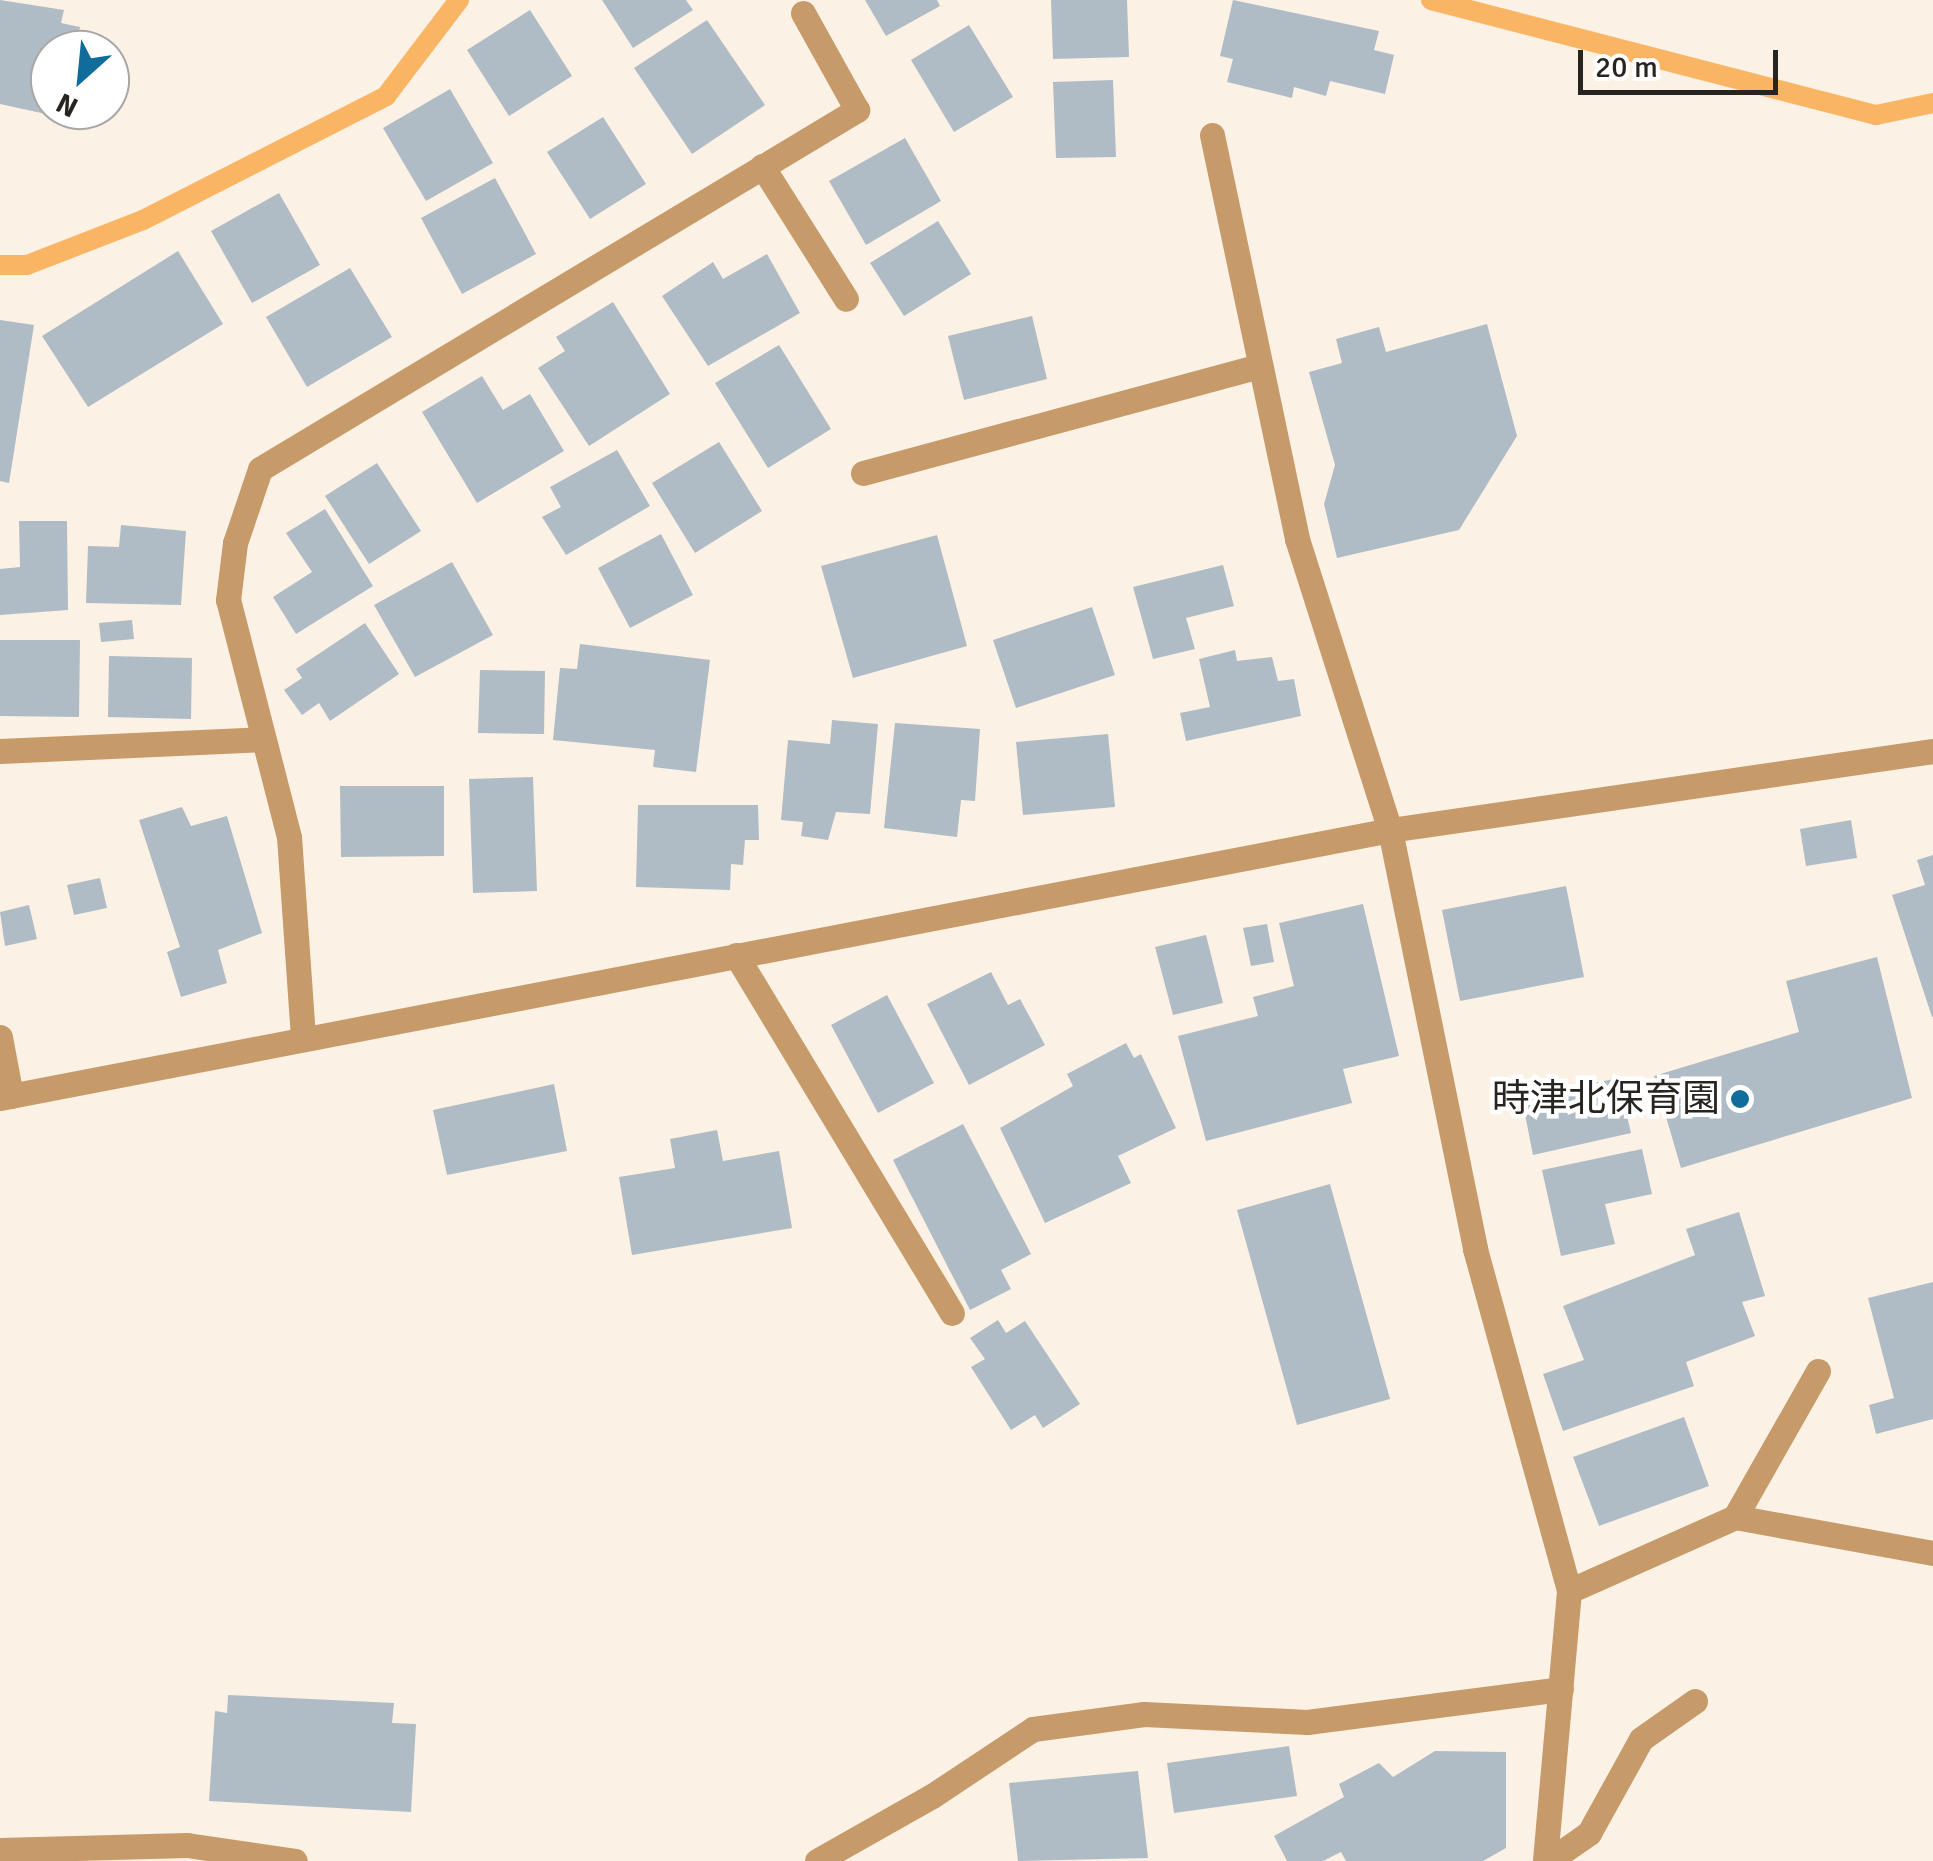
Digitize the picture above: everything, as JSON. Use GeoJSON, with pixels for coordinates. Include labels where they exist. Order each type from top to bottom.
{"type":"FeatureCollection","features":[{"type":"Feature","properties":{"kind":"street"},"geometry":{"type":"LineString","coordinates":[[303,1038],[289,836],[228,600],[235,543],[260,469],[857,110],[803,13]]}},
{"type":"Feature","properties":{"kind":"street"},"geometry":{"type":"LineString","coordinates":[[1212,135],[1296,539],[1390,830],[1474,1249],[1568,1592],[1547,1861]]}},
{"type":"Feature","properties":{"kind":"street"},"geometry":{"type":"LineString","coordinates":[[762,166],[846,299]]}},
{"type":"Feature","properties":{"kind":"street"},"geometry":{"type":"LineString","coordinates":[[863,473],[1260,366]]}},
{"type":"Feature","properties":{"kind":"street"},"geometry":{"type":"LineString","coordinates":[[0,751],[263,738]]}},
{"type":"Feature","properties":{"kind":"street"},"geometry":{"type":"LineString","coordinates":[[0,1037],[6,1097],[1390,830],[1933,751]]}},
{"type":"Feature","properties":{"kind":"street"},"geometry":{"type":"LineString","coordinates":[[736,955],[952,1314]]}},
{"type":"Feature","properties":{"kind":"street"},"geometry":{"type":"LineString","coordinates":[[1735,1518],[1818,1371]]}},
{"type":"Feature","properties":{"kind":"street"},"geometry":{"type":"LineString","coordinates":[[1568,1592],[1735,1518],[1933,1554]]}},
{"type":"Feature","properties":{"kind":"street"},"geometry":{"type":"LineString","coordinates":[[818,1861],[932,1796],[1033,1728],[1144,1714],[1307,1722],[1561,1689]]}},
{"type":"Feature","properties":{"kind":"street"},"geometry":{"type":"LineString","coordinates":[[1547,1861],[1589,1833],[1641,1739],[1695,1701]]}},
{"type":"Feature","properties":{"kind":"street"},"geometry":{"type":"LineString","coordinates":[[0,1850],[187,1845],[295,1861]]}},
{"type":"Feature","properties":{"kind":"building"},"geometry":{"type":"Polygon","coordinates":[[[0,0],[64,10],[61,23],[80,27],[79,30],[30,30],[30,111],[0,104],[0,0]]]}},
{"type":"Feature","properties":{"kind":"building"},"geometry":{"type":"Polygon","coordinates":[[[602,0],[686,0],[693,10],[633,48],[602,0]]]}},
{"type":"Feature","properties":{"kind":"building"},"geometry":{"type":"Polygon","coordinates":[[[865,0],[937,0],[940,6],[886,36],[865,0]]]}},
{"type":"Feature","properties":{"kind":"building"},"geometry":{"type":"Polygon","coordinates":[[[1051,0],[1127,0],[1129,57],[1053,59],[1051,0]]]}},
{"type":"Feature","properties":{"kind":"building"},"geometry":{"type":"Polygon","coordinates":[[[1233,0],[1379,31],[1374,50],[1394,55],[1385,94],[1330,81],[1326,96],[1294,87],[1292,98],[1227,82],[1233,59],[1220,56],[1233,0]]]}},
{"type":"Feature","properties":{"kind":"building"},"geometry":{"type":"Polygon","coordinates":[[[530,10],[572,76],[509,116],[467,50],[530,10]]]}},
{"type":"Feature","properties":{"kind":"building"},"geometry":{"type":"Polygon","coordinates":[[[707,20],[765,105],[692,154],[634,68],[707,20]]]}},
{"type":"Feature","properties":{"kind":"building"},"geometry":{"type":"Polygon","coordinates":[[[969,25],[1013,97],[954,132],[911,60],[969,25]]]}},
{"type":"Feature","properties":{"kind":"building"},"geometry":{"type":"Polygon","coordinates":[[[1113,80],[1116,157],[1056,158],[1053,82],[1113,80]]]}},
{"type":"Feature","properties":{"kind":"building"},"geometry":{"type":"Polygon","coordinates":[[[450,89],[493,163],[426,201],[383,128],[450,89]]]}},
{"type":"Feature","properties":{"kind":"building"},"geometry":{"type":"Polygon","coordinates":[[[603,117],[646,184],[590,219],[547,152],[603,117]]]}},
{"type":"Feature","properties":{"kind":"building"},"geometry":{"type":"Polygon","coordinates":[[[905,138],[941,201],[866,245],[829,181],[905,138]]]}},
{"type":"Feature","properties":{"kind":"building"},"geometry":{"type":"Polygon","coordinates":[[[495,178],[536,254],[462,294],[421,218],[495,178]]]}},
{"type":"Feature","properties":{"kind":"building"},"geometry":{"type":"Polygon","coordinates":[[[279,193],[320,265],[252,303],[211,231],[279,193]]]}},
{"type":"Feature","properties":{"kind":"building"},"geometry":{"type":"Polygon","coordinates":[[[938,221],[971,274],[904,316],[870,263],[938,221]]]}},
{"type":"Feature","properties":{"kind":"building"},"geometry":{"type":"Polygon","coordinates":[[[178,251],[223,324],[88,407],[42,336],[178,251]]]}},
{"type":"Feature","properties":{"kind":"building"},"geometry":{"type":"Polygon","coordinates":[[[767,254],[800,313],[708,366],[662,296],[713,262],[723,279],[767,254]]]}},
{"type":"Feature","properties":{"kind":"building"},"geometry":{"type":"Polygon","coordinates":[[[350,268],[392,337],[307,387],[266,317],[350,268]]]}},
{"type":"Feature","properties":{"kind":"building"},"geometry":{"type":"Polygon","coordinates":[[[613,302],[670,394],[589,446],[538,368],[565,351],[556,337],[613,302]]]}},
{"type":"Feature","properties":{"kind":"building"},"geometry":{"type":"Polygon","coordinates":[[[1032,316],[1047,379],[964,400],[948,336],[1032,316]]]}},
{"type":"Feature","properties":{"kind":"building"},"geometry":{"type":"Polygon","coordinates":[[[0,320],[34,325],[9,483],[0,481],[0,320]]]}},
{"type":"Feature","properties":{"kind":"building"},"geometry":{"type":"Polygon","coordinates":[[[1487,324],[1517,436],[1459,530],[1337,558],[1324,504],[1335,465],[1309,372],[1342,363],[1336,339],[1379,327],[1386,352],[1487,324]]]}},
{"type":"Feature","properties":{"kind":"building"},"geometry":{"type":"Polygon","coordinates":[[[779,345],[831,429],[768,468],[715,383],[779,345]]]}},
{"type":"Feature","properties":{"kind":"building"},"geometry":{"type":"Polygon","coordinates":[[[482,376],[503,410],[530,394],[564,451],[477,503],[422,412],[482,376]]]}},
{"type":"Feature","properties":{"kind":"building"},"geometry":{"type":"Polygon","coordinates":[[[719,442],[762,511],[695,553],[652,483],[719,442]]]}},
{"type":"Feature","properties":{"kind":"building"},"geometry":{"type":"Polygon","coordinates":[[[617,450],[650,506],[566,555],[542,517],[561,507],[550,487],[617,450]]]}},
{"type":"Feature","properties":{"kind":"building"},"geometry":{"type":"Polygon","coordinates":[[[377,463],[421,531],[369,564],[325,496],[377,463]]]}},
{"type":"Feature","properties":{"kind":"building"},"geometry":{"type":"Polygon","coordinates":[[[325,509],[373,586],[296,634],[273,597],[312,572],[286,533],[325,509]]]}},
{"type":"Feature","properties":{"kind":"building"},"geometry":{"type":"Polygon","coordinates":[[[19,521],[67,521],[68,610],[0,615],[0,569],[20,567],[19,521]]]}},
{"type":"Feature","properties":{"kind":"building"},"geometry":{"type":"Polygon","coordinates":[[[121,525],[186,531],[181,605],[86,603],[88,546],[119,547],[121,525]]]}},
{"type":"Feature","properties":{"kind":"building"},"geometry":{"type":"Polygon","coordinates":[[[661,534],[693,595],[630,628],[598,568],[661,534]]]}},
{"type":"Feature","properties":{"kind":"building"},"geometry":{"type":"Polygon","coordinates":[[[937,535],[967,646],[853,678],[821,566],[937,535]]]}},
{"type":"Feature","properties":{"kind":"building"},"geometry":{"type":"Polygon","coordinates":[[[452,562],[493,635],[415,677],[374,605],[452,562]]]}},
{"type":"Feature","properties":{"kind":"building"},"geometry":{"type":"Polygon","coordinates":[[[1223,565],[1234,606],[1186,618],[1195,649],[1153,659],[1133,587],[1223,565]]]}},
{"type":"Feature","properties":{"kind":"building"},"geometry":{"type":"Polygon","coordinates":[[[1092,607],[1115,675],[1016,708],[993,640],[1092,607]]]}},
{"type":"Feature","properties":{"kind":"building"},"geometry":{"type":"Polygon","coordinates":[[[132,620],[134,639],[101,642],[99,623],[132,620]]]}},
{"type":"Feature","properties":{"kind":"building"},"geometry":{"type":"Polygon","coordinates":[[[365,623],[399,674],[330,721],[319,703],[302,715],[284,690],[302,678],[296,669],[365,623]]]}},
{"type":"Feature","properties":{"kind":"building"},"geometry":{"type":"Polygon","coordinates":[[[0,640],[80,640],[79,717],[0,716],[0,640]]]}},
{"type":"Feature","properties":{"kind":"building"},"geometry":{"type":"Polygon","coordinates":[[[580,644],[710,660],[696,772],[653,767],[655,750],[553,740],[560,668],[577,669],[580,644]]]}},
{"type":"Feature","properties":{"kind":"building"},"geometry":{"type":"Polygon","coordinates":[[[1235,650],[1237,661],[1272,657],[1278,681],[1294,679],[1301,716],[1186,741],[1180,713],[1210,707],[1199,659],[1235,650]]]}},
{"type":"Feature","properties":{"kind":"building"},"geometry":{"type":"Polygon","coordinates":[[[109,656],[192,658],[191,719],[108,717],[109,656]]]}},
{"type":"Feature","properties":{"kind":"building"},"geometry":{"type":"Polygon","coordinates":[[[480,670],[545,671],[544,734],[478,733],[480,670]]]}},
{"type":"Feature","properties":{"kind":"building"},"geometry":{"type":"Polygon","coordinates":[[[832,720],[878,724],[870,814],[836,812],[828,840],[801,836],[803,822],[781,820],[788,740],[830,744],[832,720]]]}},
{"type":"Feature","properties":{"kind":"building"},"geometry":{"type":"Polygon","coordinates":[[[895,723],[980,729],[975,801],[961,800],[957,837],[884,828],[895,723]]]}},
{"type":"Feature","properties":{"kind":"building"},"geometry":{"type":"Polygon","coordinates":[[[1108,734],[1115,807],[1023,815],[1016,742],[1108,734]]]}},
{"type":"Feature","properties":{"kind":"building"},"geometry":{"type":"Polygon","coordinates":[[[533,777],[537,891],[473,893],[469,779],[533,777]]]}},
{"type":"Feature","properties":{"kind":"building"},"geometry":{"type":"Polygon","coordinates":[[[340,786],[444,786],[444,856],[341,857],[340,786]]]}},
{"type":"Feature","properties":{"kind":"building"},"geometry":{"type":"Polygon","coordinates":[[[638,805],[758,805],[759,840],[745,840],[743,865],[731,864],[730,890],[636,887],[638,805]]]}},
{"type":"Feature","properties":{"kind":"building"},"geometry":{"type":"Polygon","coordinates":[[[182,807],[191,826],[227,816],[262,933],[218,950],[227,983],[181,997],[167,952],[180,947],[139,820],[182,807]]]}},
{"type":"Feature","properties":{"kind":"building"},"geometry":{"type":"Polygon","coordinates":[[[1851,820],[1857,858],[1806,866],[1800,829],[1851,820]]]}},
{"type":"Feature","properties":{"kind":"building"},"geometry":{"type":"Polygon","coordinates":[[[1933,855],[1932,1017],[1892,895],[1925,885],[1917,860],[1933,855]]]}},
{"type":"Feature","properties":{"kind":"building"},"geometry":{"type":"Polygon","coordinates":[[[100,878],[107,908],[74,915],[67,885],[100,878]]]}},
{"type":"Feature","properties":{"kind":"building"},"geometry":{"type":"Polygon","coordinates":[[[1566,886],[1584,977],[1460,1001],[1442,910],[1566,886]]]}},
{"type":"Feature","properties":{"kind":"building"},"geometry":{"type":"Polygon","coordinates":[[[1363,904],[1399,1056],[1343,1069],[1352,1103],[1206,1141],[1178,1036],[1258,1016],[1253,997],[1294,986],[1279,923],[1363,904]]]}},
{"type":"Feature","properties":{"kind":"building"},"geometry":{"type":"Polygon","coordinates":[[[29,905],[37,939],[5,946],[0,912],[29,905]]]}},
{"type":"Feature","properties":{"kind":"building"},"geometry":{"type":"Polygon","coordinates":[[[1267,924],[1274,962],[1251,966],[1243,928],[1267,924]]]}},
{"type":"Feature","properties":{"kind":"building"},"geometry":{"type":"Polygon","coordinates":[[[1206,935],[1223,1003],[1173,1015],[1155,947],[1206,935]]]}},
{"type":"Feature","properties":{"kind":"building"},"geometry":{"type":"Polygon","coordinates":[[[1877,957],[1912,1098],[1681,1168],[1654,1076],[1799,1032],[1786,981],[1877,957]]]}},
{"type":"Feature","properties":{"kind":"building"},"geometry":{"type":"Polygon","coordinates":[[[991,972],[1008,1005],[1020,999],[1045,1045],[969,1085],[927,1004],[991,972]]]}},
{"type":"Feature","properties":{"kind":"building"},"geometry":{"type":"Polygon","coordinates":[[[887,995],[934,1083],[878,1113],[831,1025],[887,995]]]}},
{"type":"Feature","properties":{"kind":"building"},"geometry":{"type":"Polygon","coordinates":[[[1126,1043],[1134,1058],[1141,1054],[1176,1128],[1118,1156],[1131,1183],[1045,1223],[1000,1128],[1073,1086],[1067,1074],[1126,1043]]]}},
{"type":"Feature","properties":{"kind":"building"},"geometry":{"type":"Polygon","coordinates":[[[1618,1078],[1631,1133],[1533,1155],[1522,1099],[1618,1078]]]}},
{"type":"Feature","properties":{"kind":"building"},"geometry":{"type":"Polygon","coordinates":[[[554,1084],[567,1151],[447,1175],[433,1110],[554,1084]]]}},
{"type":"Feature","properties":{"kind":"building"},"geometry":{"type":"Polygon","coordinates":[[[963,1124],[1031,1254],[1001,1270],[1011,1289],[970,1310],[893,1160],[963,1124]]]}},
{"type":"Feature","properties":{"kind":"building"},"geometry":{"type":"Polygon","coordinates":[[[717,1130],[723,1161],[779,1151],[792,1228],[632,1255],[619,1177],[675,1168],[670,1139],[717,1130]]]}},
{"type":"Feature","properties":{"kind":"building"},"geometry":{"type":"Polygon","coordinates":[[[1642,1149],[1652,1194],[1605,1204],[1615,1244],[1561,1256],[1542,1170],[1642,1149]]]}},
{"type":"Feature","properties":{"kind":"building"},"geometry":{"type":"Polygon","coordinates":[[[1330,1184],[1390,1399],[1297,1425],[1237,1210],[1330,1184]]]}},
{"type":"Feature","properties":{"kind":"building"},"geometry":{"type":"Polygon","coordinates":[[[1739,1212],[1765,1296],[1742,1302],[1755,1336],[1686,1362],[1694,1386],[1563,1431],[1543,1374],[1584,1360],[1563,1306],[1695,1255],[1686,1229],[1739,1212]]]}},
{"type":"Feature","properties":{"kind":"building"},"geometry":{"type":"Polygon","coordinates":[[[1933,1282],[1933,1419],[1876,1434],[1869,1405],[1894,1398],[1868,1298],[1933,1282]]]}},
{"type":"Feature","properties":{"kind":"building"},"geometry":{"type":"Polygon","coordinates":[[[998,1320],[1006,1333],[1025,1321],[1080,1404],[1043,1428],[1035,1415],[1011,1430],[971,1367],[985,1359],[970,1338],[998,1320]]]}},
{"type":"Feature","properties":{"kind":"building"},"geometry":{"type":"Polygon","coordinates":[[[1684,1417],[1709,1486],[1599,1526],[1573,1457],[1684,1417]]]}},
{"type":"Feature","properties":{"kind":"building"},"geometry":{"type":"Polygon","coordinates":[[[228,1695],[394,1703],[392,1723],[416,1724],[411,1812],[209,1801],[215,1711],[227,1713],[228,1695]]]}},
{"type":"Feature","properties":{"kind":"building"},"geometry":{"type":"Polygon","coordinates":[[[1289,1746],[1297,1796],[1174,1813],[1167,1763],[1289,1746]]]}},
{"type":"Feature","properties":{"kind":"building"},"geometry":{"type":"Polygon","coordinates":[[[1435,1751],[1506,1752],[1506,1848],[1483,1861],[1346,1861],[1341,1852],[1323,1861],[1287,1861],[1274,1836],[1344,1797],[1339,1784],[1379,1763],[1393,1777],[1435,1751]]]}},
{"type":"Feature","properties":{"kind":"building"},"geometry":{"type":"Polygon","coordinates":[[[1138,1771],[1148,1858],[1018,1861],[1009,1783],[1138,1771]]]}},
{"type":"Feature","properties":{"kind":"waterway"},"geometry":{"type":"LineString","coordinates":[[0,265],[27,265],[143,220],[386,96],[459,0]]}},
{"type":"Feature","properties":{"kind":"waterway"},"geometry":{"type":"LineString","coordinates":[[1431,0],[1876,115],[1933,103]]}},
{"type":"Feature","properties":{"kind":"place","name":"時津北保育園"},"geometry":{"type":"Point","coordinates":[1740,1099]}}]}
